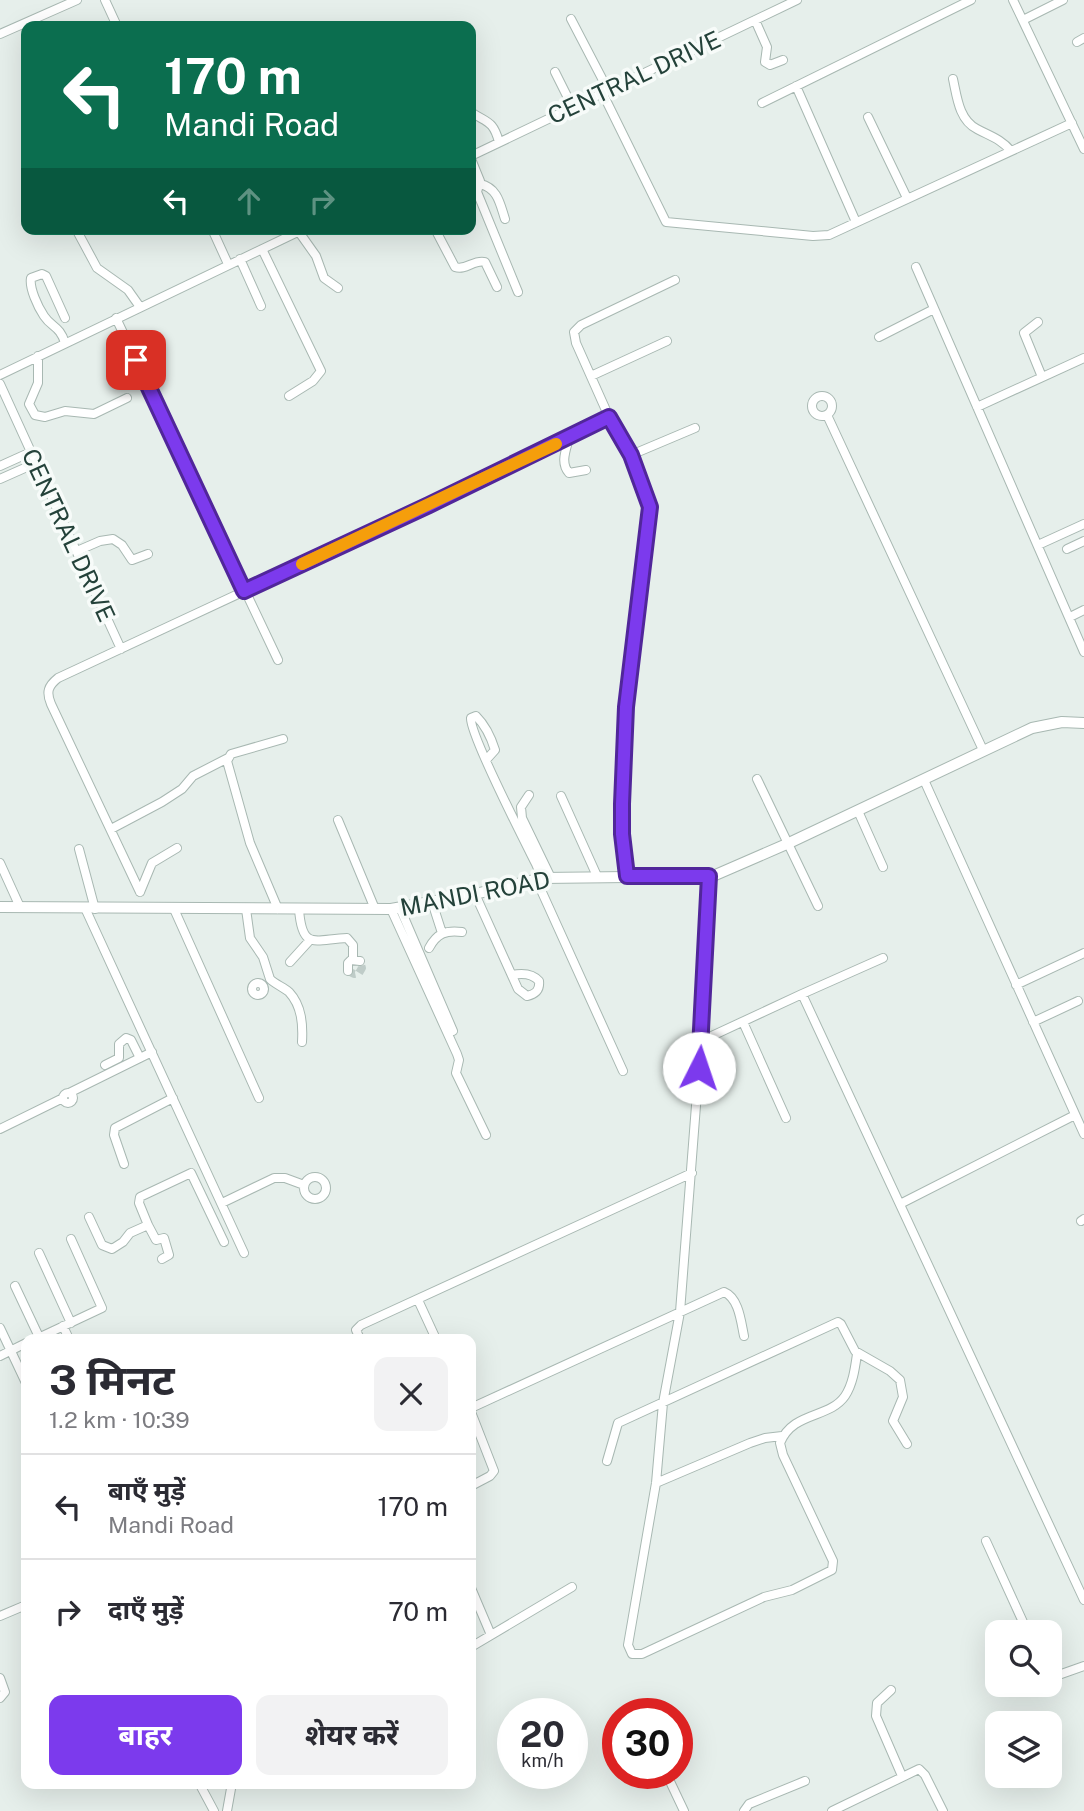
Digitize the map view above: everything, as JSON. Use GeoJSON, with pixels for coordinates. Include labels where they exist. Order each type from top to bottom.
{"type":"FeatureCollection","features":[{"type":"Feature","properties":{"kind":"street"},"geometry":{"type":"LineString","coordinates":[[30,21],[78,0]]}},
{"type":"Feature","properties":{"kind":"street"},"geometry":{"type":"LineString","coordinates":[[105,0],[115,21]]}},
{"type":"Feature","properties":{"kind":"street","name":"CENTRAL DRIVE"},"geometry":{"type":"LineString","coordinates":[[476,154],[797,0]]}},
{"type":"Feature","properties":{"kind":"street"},"geometry":{"type":"LineString","coordinates":[[762,103],[971,0]]}},
{"type":"Feature","properties":{"kind":"street"},"geometry":{"type":"LineString","coordinates":[[1013,0],[1084,149]]}},
{"type":"Feature","properties":{"kind":"street"},"geometry":{"type":"LineString","coordinates":[[1023,20],[1062,0]]}},
{"type":"Feature","properties":{"kind":"street"},"geometry":{"type":"LineString","coordinates":[[571,19],[666,222],[813,236],[829,235],[1072,123]]}},
{"type":"Feature","properties":{"kind":"street"},"geometry":{"type":"LineString","coordinates":[[755,20],[767,47],[765,62],[770,65],[783,60]]}},
{"type":"Feature","properties":{"kind":"street"},"geometry":{"type":"LineString","coordinates":[[0,34],[21,25]]}},
{"type":"Feature","properties":{"kind":"street"},"geometry":{"type":"LineString","coordinates":[[555,72],[572,106]]}},
{"type":"Feature","properties":{"kind":"street"},"geometry":{"type":"LineString","coordinates":[[953,79],[963,116],[975,128],[1000,140],[1011,151]]}},
{"type":"Feature","properties":{"kind":"street"},"geometry":{"type":"LineString","coordinates":[[796,86],[856,222]]}},
{"type":"Feature","properties":{"kind":"street"},"geometry":{"type":"LineString","coordinates":[[476,114],[493,125],[499,142]]}},
{"type":"Feature","properties":{"kind":"street"},"geometry":{"type":"LineString","coordinates":[[868,117],[907,198]]}},
{"type":"Feature","properties":{"kind":"street"},"geometry":{"type":"LineString","coordinates":[[476,170],[480,184],[477,192],[518,292]]}},
{"type":"Feature","properties":{"kind":"street"},"geometry":{"type":"LineString","coordinates":[[480,184],[491,188],[497,194],[505,219]]}},
{"type":"Feature","properties":{"kind":"street"},"geometry":{"type":"LineString","coordinates":[[79,235],[97,268],[128,289],[140,307]]}},
{"type":"Feature","properties":{"kind":"street"},"geometry":{"type":"LineString","coordinates":[[215,235],[228,264]]}},
{"type":"Feature","properties":{"kind":"street"},"geometry":{"type":"LineString","coordinates":[[0,375],[291,235]]}},
{"type":"Feature","properties":{"kind":"street"},"geometry":{"type":"LineString","coordinates":[[305,235],[324,278],[338,288]]}},
{"type":"Feature","properties":{"kind":"street"},"geometry":{"type":"LineString","coordinates":[[438,235],[455,267],[462,268],[480,261],[485,262],[498,287]]}},
{"type":"Feature","properties":{"kind":"street"},"geometry":{"type":"LineString","coordinates":[[262,248],[321,371],[313,381],[289,396]]}},
{"type":"Feature","properties":{"kind":"street"},"geometry":{"type":"LineString","coordinates":[[240,259],[261,306]]}},
{"type":"Feature","properties":{"kind":"street"},"geometry":{"type":"LineString","coordinates":[[916,267],[1084,652]]}},
{"type":"Feature","properties":{"kind":"street"},"geometry":{"type":"LineString","coordinates":[[65,318],[46,276],[42,274],[31,278],[30,285],[43,315],[61,331],[65,343]]}},
{"type":"Feature","properties":{"kind":"street"},"geometry":{"type":"LineString","coordinates":[[627,876],[622,813],[626,707],[650,514],[648,500],[631,455],[609,417],[576,343],[575,330],[675,280]]}},
{"type":"Feature","properties":{"kind":"street"},"geometry":{"type":"LineString","coordinates":[[880,337],[934,309]]}},
{"type":"Feature","properties":{"kind":"street"},"geometry":{"type":"LineString","coordinates":[[117,318],[278,660]]}},
{"type":"Feature","properties":{"kind":"street"},"geometry":{"type":"LineString","coordinates":[[1038,322],[1024,333],[1042,377]]}},
{"type":"Feature","properties":{"kind":"street"},"geometry":{"type":"LineString","coordinates":[[591,376],[667,341]]}},
{"type":"Feature","properties":{"kind":"street"},"geometry":{"type":"LineString","coordinates":[[38,356],[38,383],[29,404],[35,415],[45,417],[65,411],[94,414],[127,398]]}},
{"type":"Feature","properties":{"kind":"street"},"geometry":{"type":"LineString","coordinates":[[977,407],[1084,358]]}},
{"type":"Feature","properties":{"kind":"street","name":"CENTRAL DRIVE"},"geometry":{"type":"LineString","coordinates":[[0,384],[121,649]]}},
{"type":"Feature","properties":{"kind":"street"},"geometry":{"type":"LineString","coordinates":[[827,415],[984,750]]}},
{"type":"Feature","properties":{"kind":"street"},"geometry":{"type":"LineString","coordinates":[[177,848],[152,863],[140,892],[51,704],[48,688],[58,678],[609,417]]}},
{"type":"Feature","properties":{"kind":"street"},"geometry":{"type":"LineString","coordinates":[[631,455],[695,428]]}},
{"type":"Feature","properties":{"kind":"street"},"geometry":{"type":"LineString","coordinates":[[569,438],[565,468],[573,474],[586,470]]}},
{"type":"Feature","properties":{"kind":"street"},"geometry":{"type":"LineString","coordinates":[[0,466],[31,452]]}},
{"type":"Feature","properties":{"kind":"street"},"geometry":{"type":"LineString","coordinates":[[0,479],[36,463]]}},
{"type":"Feature","properties":{"kind":"street"},"geometry":{"type":"LineString","coordinates":[[1038,545],[1084,524]]}},
{"type":"Feature","properties":{"kind":"street"},"geometry":{"type":"LineString","coordinates":[[77,551],[100,541],[113,539],[122,545],[132,560],[148,554]]}},
{"type":"Feature","properties":{"kind":"street"},"geometry":{"type":"LineString","coordinates":[[1066,549],[1084,541]]}},
{"type":"Feature","properties":{"kind":"street"},"geometry":{"type":"LineString","coordinates":[[1070,617],[1084,610]]}},
{"type":"Feature","properties":{"kind":"street"},"geometry":{"type":"LineString","coordinates":[[486,760],[495,750],[485,725],[476,716],[471,718],[472,729],[486,760],[543,878]]}},
{"type":"Feature","properties":{"kind":"street","name":"MANDI ROAD"},"geometry":{"type":"LineString","coordinates":[[0,907],[395,909],[543,878],[709,876],[789,843],[1040,726],[1062,722],[1084,723]]}},
{"type":"Feature","properties":{"kind":"street"},"geometry":{"type":"LineString","coordinates":[[111,830],[162,802],[183,789],[193,776],[239,751],[283,739]]}},
{"type":"Feature","properties":{"kind":"street"},"geometry":{"type":"LineString","coordinates":[[228,758],[233,786],[250,843],[278,909]]}},
{"type":"Feature","properties":{"kind":"street"},"geometry":{"type":"LineString","coordinates":[[757,779],[818,906]]}},
{"type":"Feature","properties":{"kind":"street"},"geometry":{"type":"LineString","coordinates":[[924,780],[1084,1134]]}},
{"type":"Feature","properties":{"kind":"street"},"geometry":{"type":"LineString","coordinates":[[529,795],[521,807],[522,818],[543,878],[623,1071]]}},
{"type":"Feature","properties":{"kind":"street"},"geometry":{"type":"LineString","coordinates":[[561,796],[597,876]]}},
{"type":"Feature","properties":{"kind":"street"},"geometry":{"type":"LineString","coordinates":[[858,811],[883,867]]}},
{"type":"Feature","properties":{"kind":"street"},"geometry":{"type":"LineString","coordinates":[[338,820],[375,909]]}},
{"type":"Feature","properties":{"kind":"street"},"geometry":{"type":"LineString","coordinates":[[79,849],[90,909],[244,1253]]}},
{"type":"Feature","properties":{"kind":"street"},"geometry":{"type":"LineString","coordinates":[[0,863],[20,907]]}},
{"type":"Feature","properties":{"kind":"street"},"geometry":{"type":"LineString","coordinates":[[709,876],[701,1041],[680,1312],[663,1403],[656,1483],[628,1645],[631,1653],[636,1655],[764,1597],[792,1590],[832,1570],[833,1561],[780,1448],[782,1436],[792,1425],[843,1399],[850,1387],[857,1354]]}},
{"type":"Feature","properties":{"kind":"street"},"geometry":{"type":"LineString","coordinates":[[475,894],[512,975]]}},
{"type":"Feature","properties":{"kind":"street"},"geometry":{"type":"LineString","coordinates":[[432,902],[442,933]]}},
{"type":"Feature","properties":{"kind":"street"},"geometry":{"type":"LineString","coordinates":[[174,909],[259,1098]]}},
{"type":"Feature","properties":{"kind":"street"},"geometry":{"type":"LineString","coordinates":[[246,909],[250,938],[263,957],[266,981],[287,990],[297,1006],[302,1023],[302,1042]]}},
{"type":"Feature","properties":{"kind":"street"},"geometry":{"type":"LineString","coordinates":[[299,909],[303,930],[310,940],[321,943],[346,938],[353,945],[357,960],[348,963],[348,971]]}},
{"type":"Feature","properties":{"kind":"street"},"geometry":{"type":"LineString","coordinates":[[395,909],[453,1031]]}},
{"type":"Feature","properties":{"kind":"street"},"geometry":{"type":"LineString","coordinates":[[395,909],[457,1054],[456,1073],[486,1135]]}},
{"type":"Feature","properties":{"kind":"street"},"geometry":{"type":"LineString","coordinates":[[429,948],[436,936],[442,933],[462,932]]}},
{"type":"Feature","properties":{"kind":"street"},"geometry":{"type":"LineString","coordinates":[[289,962],[310,940]]}},
{"type":"Feature","properties":{"kind":"street"},"geometry":{"type":"LineString","coordinates":[[1016,985],[1084,953]]}},
{"type":"Feature","properties":{"kind":"street"},"geometry":{"type":"LineString","coordinates":[[701,1041],[883,958]]}},
{"type":"Feature","properties":{"kind":"street"},"geometry":{"type":"LineString","coordinates":[[802,995],[1084,1600]]}},
{"type":"Feature","properties":{"kind":"street"},"geometry":{"type":"LineString","coordinates":[[1033,1022],[1078,1001]]}},
{"type":"Feature","properties":{"kind":"street"},"geometry":{"type":"LineString","coordinates":[[743,1022],[786,1118]]}},
{"type":"Feature","properties":{"kind":"street"},"geometry":{"type":"LineString","coordinates":[[105,1065],[119,1058],[119,1044],[126,1038],[131,1040],[140,1058]]}},
{"type":"Feature","properties":{"kind":"street"},"geometry":{"type":"LineString","coordinates":[[0,1129],[152,1052]]}},
{"type":"Feature","properties":{"kind":"street"},"geometry":{"type":"LineString","coordinates":[[124,1164],[114,1135],[115,1128],[173,1098]]}},
{"type":"Feature","properties":{"kind":"street"},"geometry":{"type":"LineString","coordinates":[[900,1204],[1075,1115]]}},
{"type":"Feature","properties":{"kind":"street"},"geometry":{"type":"LineString","coordinates":[[358,1334],[358,1327],[692,1172]]}},
{"type":"Feature","properties":{"kind":"street"},"geometry":{"type":"LineString","coordinates":[[162,1259],[169,1255],[169,1247],[164,1238],[156,1240],[139,1203],[140,1198],[191,1173],[224,1242]]}},
{"type":"Feature","properties":{"kind":"street"},"geometry":{"type":"LineString","coordinates":[[222,1203],[274,1178],[280,1177],[304,1185]]}},
{"type":"Feature","properties":{"kind":"street"},"geometry":{"type":"LineString","coordinates":[[89,1217],[100,1242],[109,1249],[121,1244],[130,1233],[148,1225]]}},
{"type":"Feature","properties":{"kind":"street"},"geometry":{"type":"LineString","coordinates":[[215,1223],[228,1217]]}},
{"type":"Feature","properties":{"kind":"street"},"geometry":{"type":"LineString","coordinates":[[46,1334],[99,1310],[102,1306],[71,1240]]}},
{"type":"Feature","properties":{"kind":"street"},"geometry":{"type":"LineString","coordinates":[[39,1253],[67,1324],[68,1334]]}},
{"type":"Feature","properties":{"kind":"street"},"geometry":{"type":"LineString","coordinates":[[15,1286],[36,1334]]}},
{"type":"Feature","properties":{"kind":"street"},"geometry":{"type":"LineString","coordinates":[[476,1408],[717,1295],[728,1293],[737,1307],[744,1336]]}},
{"type":"Feature","properties":{"kind":"street"},"geometry":{"type":"LineString","coordinates":[[418,1300],[434,1334]]}},
{"type":"Feature","properties":{"kind":"street"},"geometry":{"type":"LineString","coordinates":[[607,1461],[617,1425],[836,1322],[841,1324],[857,1354],[890,1371],[900,1380],[903,1397],[892,1421],[907,1444]]}},
{"type":"Feature","properties":{"kind":"street"},"geometry":{"type":"LineString","coordinates":[[0,1328],[21,1372]]}},
{"type":"Feature","properties":{"kind":"street"},"geometry":{"type":"LineString","coordinates":[[0,1356],[21,1346]]}},
{"type":"Feature","properties":{"kind":"street"},"geometry":{"type":"LineString","coordinates":[[476,1423],[494,1471],[476,1483]]}},
{"type":"Feature","properties":{"kind":"street"},"geometry":{"type":"LineString","coordinates":[[656,1483],[750,1443],[782,1436]]}},
{"type":"Feature","properties":{"kind":"street"},"geometry":{"type":"LineString","coordinates":[[986,1541],[1022,1620]]}},
{"type":"Feature","properties":{"kind":"street"},"geometry":{"type":"LineString","coordinates":[[476,1644],[572,1587]]}},
{"type":"Feature","properties":{"kind":"street"},"geometry":{"type":"LineString","coordinates":[[476,1600],[491,1635]]}},
{"type":"Feature","properties":{"kind":"street"},"geometry":{"type":"LineString","coordinates":[[0,1616],[21,1607]]}},
{"type":"Feature","properties":{"kind":"street"},"geometry":{"type":"LineString","coordinates":[[1062,1674],[1084,1666]]}},
{"type":"Feature","properties":{"kind":"street"},"geometry":{"type":"LineString","coordinates":[[0,1678],[5,1692],[0,1698]]}},
{"type":"Feature","properties":{"kind":"street"},"geometry":{"type":"LineString","coordinates":[[891,1690],[879,1700],[875,1712],[902,1776]]}},
{"type":"Feature","properties":{"kind":"street"},"geometry":{"type":"LineString","coordinates":[[832,1811],[920,1769],[943,1811]]}},
{"type":"Feature","properties":{"kind":"street"},"geometry":{"type":"LineString","coordinates":[[744,1811],[749,1804],[805,1781]]}},
{"type":"Feature","properties":{"kind":"street"},"geometry":{"type":"LineString","coordinates":[[203,1789],[214,1811]]}},
{"type":"Feature","properties":{"kind":"street"},"geometry":{"type":"LineString","coordinates":[[227,1811],[231,1789]]}},
{"type":"Feature","properties":{"kind":"street"},"geometry":{"type":"LineString","coordinates":[[674,1789],[684,1811]]}},
{"type":"Feature","properties":{"kind":"tunnel"},"geometry":{"type":"LineString","coordinates":[[348,971],[359,973],[362,968],[360,961]]}},
{"type":"Feature","properties":{"kind":"slow traffic"},"geometry":{"type":"LineString","coordinates":[[302,564],[556,444]]}},
{"type":"Feature","properties":{"kind":"route"},"geometry":{"type":"LineString","coordinates":[[136,360],[244,591],[609,417],[631,455],[650,507],[626,707],[622,834],[627,876],[709,876],[699,1068]]}}]}
